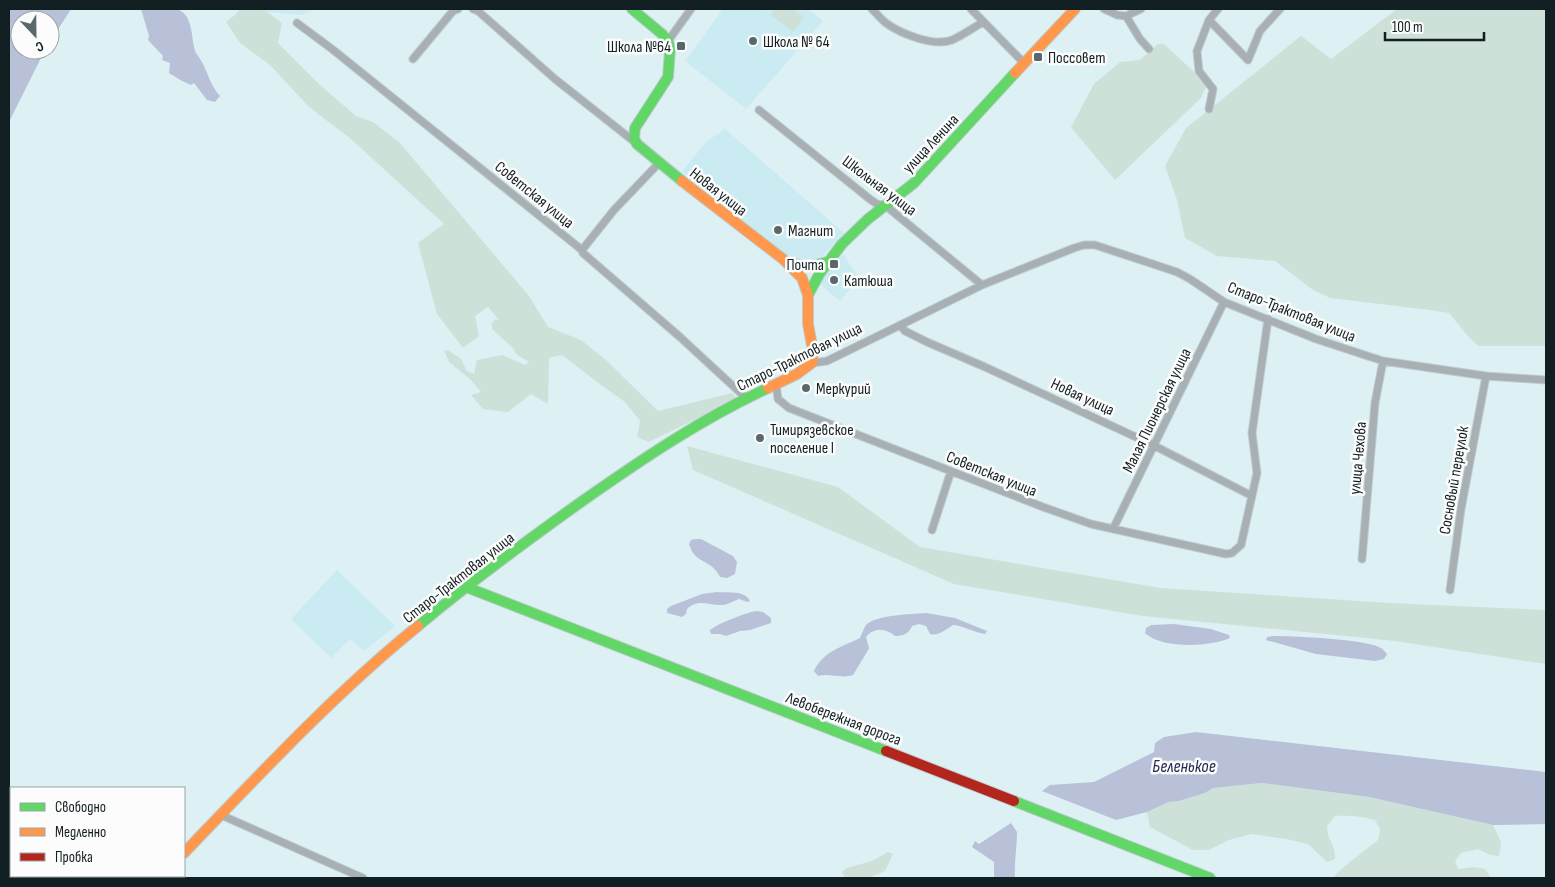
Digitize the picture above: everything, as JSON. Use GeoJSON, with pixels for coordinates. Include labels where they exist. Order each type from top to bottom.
{"type":"FeatureCollection","features":[{"type":"Feature","properties":{"kind":"street"},"geometry":{"type":"LineString","coordinates":[[413,59],[453,11],[458,9]]}},
{"type":"Feature","properties":{"kind":"street"},"geometry":{"type":"LineString","coordinates":[[473,9],[478,11],[555,79],[637,144]]}},
{"type":"Feature","properties":{"kind":"street"},"geometry":{"type":"LineString","coordinates":[[632,9],[660,32],[668,41],[670,50],[668,77],[634,128],[634,138],[637,144]]}},
{"type":"Feature","properties":{"kind":"street"},"geometry":{"type":"LineString","coordinates":[[668,41],[691,9]]}},
{"type":"Feature","properties":{"kind":"street"},"geometry":{"type":"LineString","coordinates":[[872,9],[885,22],[902,33],[939,42],[950,40],[983,22]]}},
{"type":"Feature","properties":{"kind":"street"},"geometry":{"type":"LineString","coordinates":[[971,9],[1024,63]]}},
{"type":"Feature","properties":{"kind":"street","name":"улица Ленина"},"geometry":{"type":"LineString","coordinates":[[808,294],[836,250],[868,219],[914,183],[1075,9]]}},
{"type":"Feature","properties":{"kind":"street"},"geometry":{"type":"LineString","coordinates":[[1104,9],[1117,15],[1126,16],[1141,9]]}},
{"type":"Feature","properties":{"kind":"street"},"geometry":{"type":"LineString","coordinates":[[1209,109],[1214,89],[1199,71],[1196,51],[1209,20],[1218,9]]}},
{"type":"Feature","properties":{"kind":"street"},"geometry":{"type":"LineString","coordinates":[[1209,20],[1248,60],[1260,30],[1280,9]]}},
{"type":"Feature","properties":{"kind":"street"},"geometry":{"type":"LineString","coordinates":[[1126,16],[1140,39],[1149,49]]}},
{"type":"Feature","properties":{"kind":"street","name":"Советская улица"},"geometry":{"type":"LineString","coordinates":[[297,23],[582,250],[583,253],[680,337],[746,398]]}},
{"type":"Feature","properties":{"kind":"street","name":"Школьная улица"},"geometry":{"type":"LineString","coordinates":[[759,110],[871,200],[886,206],[982,285]]}},
{"type":"Feature","properties":{"kind":"street","name":"Новая улица"},"geometry":{"type":"LineString","coordinates":[[637,144],[783,259],[802,278],[808,294],[808,324],[813,351],[812,364]]}},
{"type":"Feature","properties":{"kind":"street"},"geometry":{"type":"LineString","coordinates":[[582,250],[614,210],[659,162]]}},
{"type":"Feature","properties":{"kind":"street","name":"Старо-Трактовая улица"},"geometry":{"type":"LineString","coordinates":[[185,852],[303,731],[370,668],[466,587],[505,557],[653,452],[746,398],[812,364],[827,361],[982,285],[1074,248],[1084,245],[1095,245],[1177,272],[1224,302],[1324,342],[1383,361],[1486,376],[1546,380]]}},
{"type":"Feature","properties":{"kind":"street"},"geometry":{"type":"LineString","coordinates":[[783,259],[803,268],[827,262]]}},
{"type":"Feature","properties":{"kind":"street","name":"Малая Пионерская улица"},"geometry":{"type":"LineString","coordinates":[[1113,529],[1224,302]]}},
{"type":"Feature","properties":{"kind":"street"},"geometry":{"type":"LineString","coordinates":[[1252,496],[1257,473],[1253,445],[1253,422],[1268,319]]}},
{"type":"Feature","properties":{"kind":"street","name":"Новая улица"},"geometry":{"type":"LineString","coordinates":[[900,325],[905,330],[927,342],[1153,445],[1252,496]]}},
{"type":"Feature","properties":{"kind":"street","name":"улица Чехова"},"geometry":{"type":"LineString","coordinates":[[1362,559],[1375,403],[1383,361]]}},
{"type":"Feature","properties":{"kind":"street","name":"Сосновый переулок"},"geometry":{"type":"LineString","coordinates":[[1450,590],[1460,509],[1486,376]]}},
{"type":"Feature","properties":{"kind":"street","name":"Советская улица"},"geometry":{"type":"LineString","coordinates":[[776,384],[778,399],[789,408],[1043,508],[1091,524],[1220,554],[1232,553],[1241,545],[1252,496]]}},
{"type":"Feature","properties":{"kind":"street"},"geometry":{"type":"LineString","coordinates":[[932,530],[951,471]]}},
{"type":"Feature","properties":{"kind":"street","name":"Левобережная дорога"},"geometry":{"type":"LineString","coordinates":[[466,587],[1210,878]]}},
{"type":"Feature","properties":{"kind":"street"},"geometry":{"type":"LineString","coordinates":[[221,815],[363,878]]}},
{"type":"Feature","properties":{"kind":"shaded area"},"geometry":{"type":"Polygon","coordinates":[[[228,9],[314,9],[302,15],[228,9]]]}},
{"type":"Feature","properties":{"kind":"shaded area","name":"Школа № 64"},"geometry":{"type":"Polygon","coordinates":[[[723,9],[760,9],[764,11],[766,9],[808,9],[823,21],[746,109],[685,61],[723,9]]]}},
{"type":"Feature","properties":{"kind":"shaded area"},"geometry":{"type":"Polygon","coordinates":[[[725,129],[844,233],[819,260],[794,261],[682,172],[706,142],[725,129]]]}},
{"type":"Feature","properties":{"kind":"shaded area"},"geometry":{"type":"Polygon","coordinates":[[[843,254],[859,278],[840,301],[819,283],[843,254]]]}},
{"type":"Feature","properties":{"kind":"shaded area"},"geometry":{"type":"Polygon","coordinates":[[[337,570],[395,626],[364,651],[350,639],[331,658],[291,619],[337,570]]]}},
{"type":"Feature","properties":{"kind":"green space"},"geometry":{"type":"Polygon","coordinates":[[[240,9],[263,9],[282,23],[278,43],[319,84],[356,116],[373,122],[400,143],[529,296],[548,327],[581,340],[607,361],[658,411],[732,393],[737,399],[649,442],[637,437],[640,421],[625,402],[562,355],[549,358],[548,404],[531,394],[508,412],[483,409],[471,395],[481,392],[471,380],[449,362],[444,350],[461,359],[467,371],[474,374],[477,360],[502,355],[525,365],[529,362],[516,354],[514,349],[492,329],[492,323],[495,319],[499,320],[488,307],[475,316],[479,336],[463,348],[437,314],[418,243],[444,224],[351,139],[309,107],[270,65],[240,43],[226,22],[240,9]]]}},
{"type":"Feature","properties":{"kind":"green space"},"geometry":{"type":"Polygon","coordinates":[[[775,9],[793,9],[804,17],[793,32],[771,15],[775,9]]]}},
{"type":"Feature","properties":{"kind":"green space"},"geometry":{"type":"Polygon","coordinates":[[[1397,9],[1546,9],[1546,346],[1478,346],[1449,313],[1330,298],[1313,290],[1275,261],[1217,256],[1185,238],[1177,200],[1165,166],[1186,128],[1301,36],[1331,59],[1397,9]]]}},
{"type":"Feature","properties":{"kind":"green space"},"geometry":{"type":"Polygon","coordinates":[[[1158,44],[1164,44],[1207,84],[1201,98],[1115,180],[1071,127],[1094,84],[1120,62],[1140,60],[1158,44]]]}},
{"type":"Feature","properties":{"kind":"green space"},"geometry":{"type":"Polygon","coordinates":[[[687,446],[838,487],[920,547],[1160,588],[1389,603],[1546,610],[1546,664],[1395,641],[1143,616],[954,584],[693,470],[687,446]]]}},
{"type":"Feature","properties":{"kind":"green space"},"geometry":{"type":"Polygon","coordinates":[[[1262,783],[1369,797],[1493,825],[1501,842],[1499,856],[1490,855],[1478,849],[1461,853],[1455,861],[1458,869],[1474,867],[1485,869],[1491,878],[1333,878],[1341,869],[1378,840],[1380,829],[1375,820],[1355,816],[1335,816],[1327,826],[1335,859],[1327,862],[1308,844],[1286,839],[1252,834],[1229,840],[1209,850],[1193,850],[1150,827],[1147,812],[1169,802],[1205,793],[1213,788],[1262,783]]]}},
{"type":"Feature","properties":{"kind":"green space"},"geometry":{"type":"Polygon","coordinates":[[[888,852],[893,854],[885,871],[871,877],[845,878],[842,872],[847,868],[872,861],[888,852]]]}},
{"type":"Feature","properties":{"kind":"water"},"geometry":{"type":"Polygon","coordinates":[[[174,8],[183,12],[187,17],[196,53],[213,87],[220,96],[215,102],[207,100],[194,83],[191,85],[169,73],[170,63],[162,60],[163,56],[148,40],[149,36],[141,9],[174,8]]]}},
{"type":"Feature","properties":{"kind":"water"},"geometry":{"type":"Polygon","coordinates":[[[9,9],[71,9],[60,26],[60,10],[10,10],[10,60],[40,60],[9,122],[9,9]]]}},
{"type":"Feature","properties":{"kind":"water"},"geometry":{"type":"Polygon","coordinates":[[[701,539],[733,556],[737,562],[735,574],[727,578],[720,577],[712,567],[699,559],[689,544],[691,540],[701,539]]]}},
{"type":"Feature","properties":{"kind":"water"},"geometry":{"type":"Polygon","coordinates":[[[731,592],[744,595],[750,601],[747,602],[739,599],[723,605],[700,603],[687,609],[686,614],[682,617],[667,613],[667,609],[671,606],[702,594],[731,592]]]}},
{"type":"Feature","properties":{"kind":"water"},"geometry":{"type":"Polygon","coordinates":[[[756,611],[763,612],[771,618],[771,623],[726,636],[711,634],[710,630],[720,624],[756,611]]]}},
{"type":"Feature","properties":{"kind":"water"},"geometry":{"type":"Polygon","coordinates":[[[926,613],[955,618],[987,631],[985,634],[953,625],[942,632],[930,634],[926,626],[919,624],[912,626],[907,633],[900,636],[895,636],[884,630],[876,630],[866,637],[869,648],[853,675],[818,676],[814,671],[822,659],[839,647],[860,638],[866,625],[872,621],[895,616],[926,613]]]}},
{"type":"Feature","properties":{"kind":"water"},"geometry":{"type":"Polygon","coordinates":[[[1174,624],[1211,629],[1229,635],[1230,638],[1199,645],[1186,645],[1163,642],[1145,633],[1146,628],[1151,625],[1174,624]]]}},
{"type":"Feature","properties":{"kind":"water"},"geometry":{"type":"Polygon","coordinates":[[[1267,637],[1361,642],[1381,648],[1387,654],[1384,659],[1375,661],[1316,654],[1266,640],[1267,637]]]}},
{"type":"Feature","properties":{"kind":"water","name":"Беленькое"},"geometry":{"type":"Polygon","coordinates":[[[1196,732],[1546,772],[1546,824],[1493,825],[1369,797],[1262,783],[1213,788],[1205,793],[1169,802],[1147,812],[1116,820],[1042,791],[1050,785],[1094,782],[1154,752],[1155,743],[1164,737],[1196,732]]]}},
{"type":"Feature","properties":{"kind":"water"},"geometry":{"type":"Polygon","coordinates":[[[1011,823],[1017,832],[1015,878],[994,878],[994,862],[972,847],[975,841],[979,844],[1011,823]]]}},
{"type":"Feature","properties":{"kind":"traffic: fast"},"geometry":{"type":"LineString","coordinates":[[632,9],[662,34],[668,41],[670,50],[668,77],[635,128],[634,138],[637,144],[682,181]]}},
{"type":"Feature","properties":{"kind":"traffic: fast"},"geometry":{"type":"LineString","coordinates":[[808,295],[820,273],[842,244],[868,219],[914,183],[1015,73]]}},
{"type":"Feature","properties":{"kind":"traffic: fast"},"geometry":{"type":"LineString","coordinates":[[789,262],[808,266],[827,262]]}},
{"type":"Feature","properties":{"kind":"traffic: fast"},"geometry":{"type":"LineString","coordinates":[[418,626],[498,563],[626,471],[695,427],[768,388]]}},
{"type":"Feature","properties":{"kind":"traffic: fast"},"geometry":{"type":"LineString","coordinates":[[466,587],[886,751]]}},
{"type":"Feature","properties":{"kind":"traffic: fast"},"geometry":{"type":"LineString","coordinates":[[1014,801],[1210,878]]}},
{"type":"Feature","properties":{"kind":"traffic: slow"},"geometry":{"type":"LineString","coordinates":[[1015,73],[1075,9]]}},
{"type":"Feature","properties":{"kind":"traffic: slow"},"geometry":{"type":"LineString","coordinates":[[682,181],[783,259],[802,278],[808,295],[808,324],[813,351],[812,363],[797,374],[768,388]]}},
{"type":"Feature","properties":{"kind":"traffic: slow"},"geometry":{"type":"LineString","coordinates":[[185,852],[327,707],[418,626]]}},
{"type":"Feature","properties":{"kind":"traffic: jam"},"geometry":{"type":"LineString","coordinates":[[886,751],[1014,801]]}},
{"type":"Feature","properties":{"kind":"place","name":"Школа № 64"},"geometry":{"type":"Point","coordinates":[753,41]}},
{"type":"Feature","properties":{"kind":"place","name":"Школа №64"},"geometry":{"type":"Point","coordinates":[681,46]}},
{"type":"Feature","properties":{"kind":"place","name":"Поссовет"},"geometry":{"type":"Point","coordinates":[1038,57]}},
{"type":"Feature","properties":{"kind":"place","name":"Магнит"},"geometry":{"type":"Point","coordinates":[778,230]}},
{"type":"Feature","properties":{"kind":"place","name":"Почта"},"geometry":{"type":"Point","coordinates":[834,264]}},
{"type":"Feature","properties":{"kind":"place","name":"Катюша"},"geometry":{"type":"Point","coordinates":[834,280]}},
{"type":"Feature","properties":{"kind":"place","name":"Меркурий"},"geometry":{"type":"Point","coordinates":[806,388]}},
{"type":"Feature","properties":{"kind":"place","name":"Тимирязевское поселение I"},"geometry":{"type":"Point","coordinates":[760,438]}}]}
